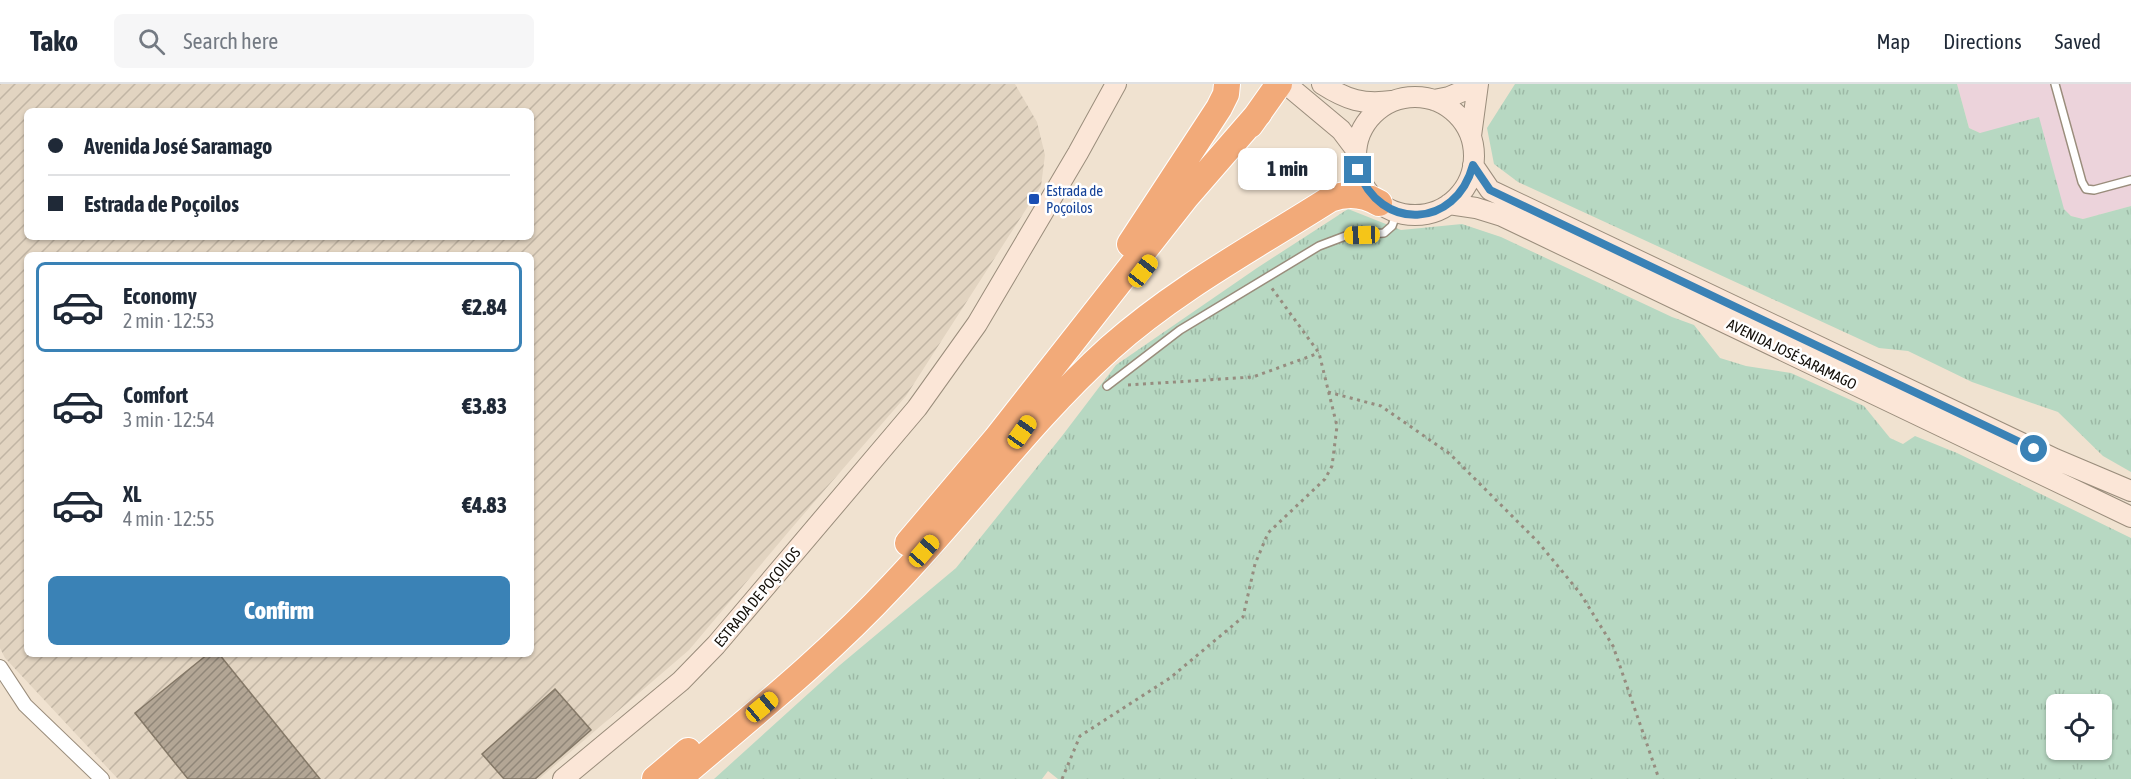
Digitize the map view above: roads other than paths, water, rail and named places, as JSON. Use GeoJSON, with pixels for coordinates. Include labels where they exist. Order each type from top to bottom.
{"type":"FeatureCollection","features":[{"type":"Feature","properties":{"kind":"highway"},"geometry":{"type":"LineString","coordinates":[[1004,444],[1073,332],[1212,118],[1226,94],[1227,84]]}},
{"type":"Feature","properties":{"kind":"highway"},"geometry":{"type":"LineString","coordinates":[[678,779],[796,678],[894,585],[1188,214],[1279,84]]}},
{"type":"Feature","properties":{"kind":"highway"},"geometry":{"type":"LineString","coordinates":[[655,779],[825,630],[1004,444],[1148,316],[1330,199],[1337,196],[1368,196],[1388,208]]}},
{"type":"Feature","properties":{"kind":"main road","name":"ESTRADA DE POÇOILOS"},"geometry":{"type":"LineString","coordinates":[[563,779],[681,681],[716,645],[917,408],[977,324],[1116,84]]}},
{"type":"Feature","properties":{"kind":"main road"},"geometry":{"type":"LineString","coordinates":[[1286,84],[1341,130],[1356,150]]}},
{"type":"Feature","properties":{"kind":"main road"},"geometry":{"type":"LineString","coordinates":[[1322,84],[1358,102],[1374,104],[1409,97],[1434,100],[1444,104],[1460,118],[1471,136]]}},
{"type":"Feature","properties":{"kind":"main road"},"geometry":{"type":"LineString","coordinates":[[1392,101],[1383,106],[1362,130],[1356,150],[1361,180],[1372,196],[1388,208],[1419,215],[1430,213],[1449,204],[1465,188],[1473,165],[1471,136],[1478,85]]}},
{"type":"Feature","properties":{"kind":"main road"},"geometry":{"type":"LineString","coordinates":[[1434,100],[1449,97],[1478,85]]}},
{"type":"Feature","properties":{"kind":"main road","name":"AVENIDA JOSÉ SARAMAGO"},"geometry":{"type":"LineString","coordinates":[[1473,165],[1490,190],[2055,459],[2131,491]]}},
{"type":"Feature","properties":{"kind":"main road","name":"AVENIDA JOSÉ SARAMAGO"},"geometry":{"type":"LineString","coordinates":[[1449,204],[1476,208],[1502,216],[2131,517]]}},
{"type":"Feature","properties":{"kind":"street"},"geometry":{"type":"LineString","coordinates":[[0,667],[25,705],[102,779]]}},
{"type":"Feature","properties":{"kind":"lane"},"geometry":{"type":"LineString","coordinates":[[2055,84],[2082,182],[2086,189],[2094,190],[2131,180]]}},
{"type":"Feature","properties":{"kind":"lane"},"geometry":{"type":"LineString","coordinates":[[1107,386],[1180,330],[1334,239],[1384,232],[1392,226],[1388,208]]}},
{"type":"Feature","properties":{"kind":"place","name":"Estrada de Poçoilos"},"geometry":{"type":"Point","coordinates":[1034,199]}}]}
